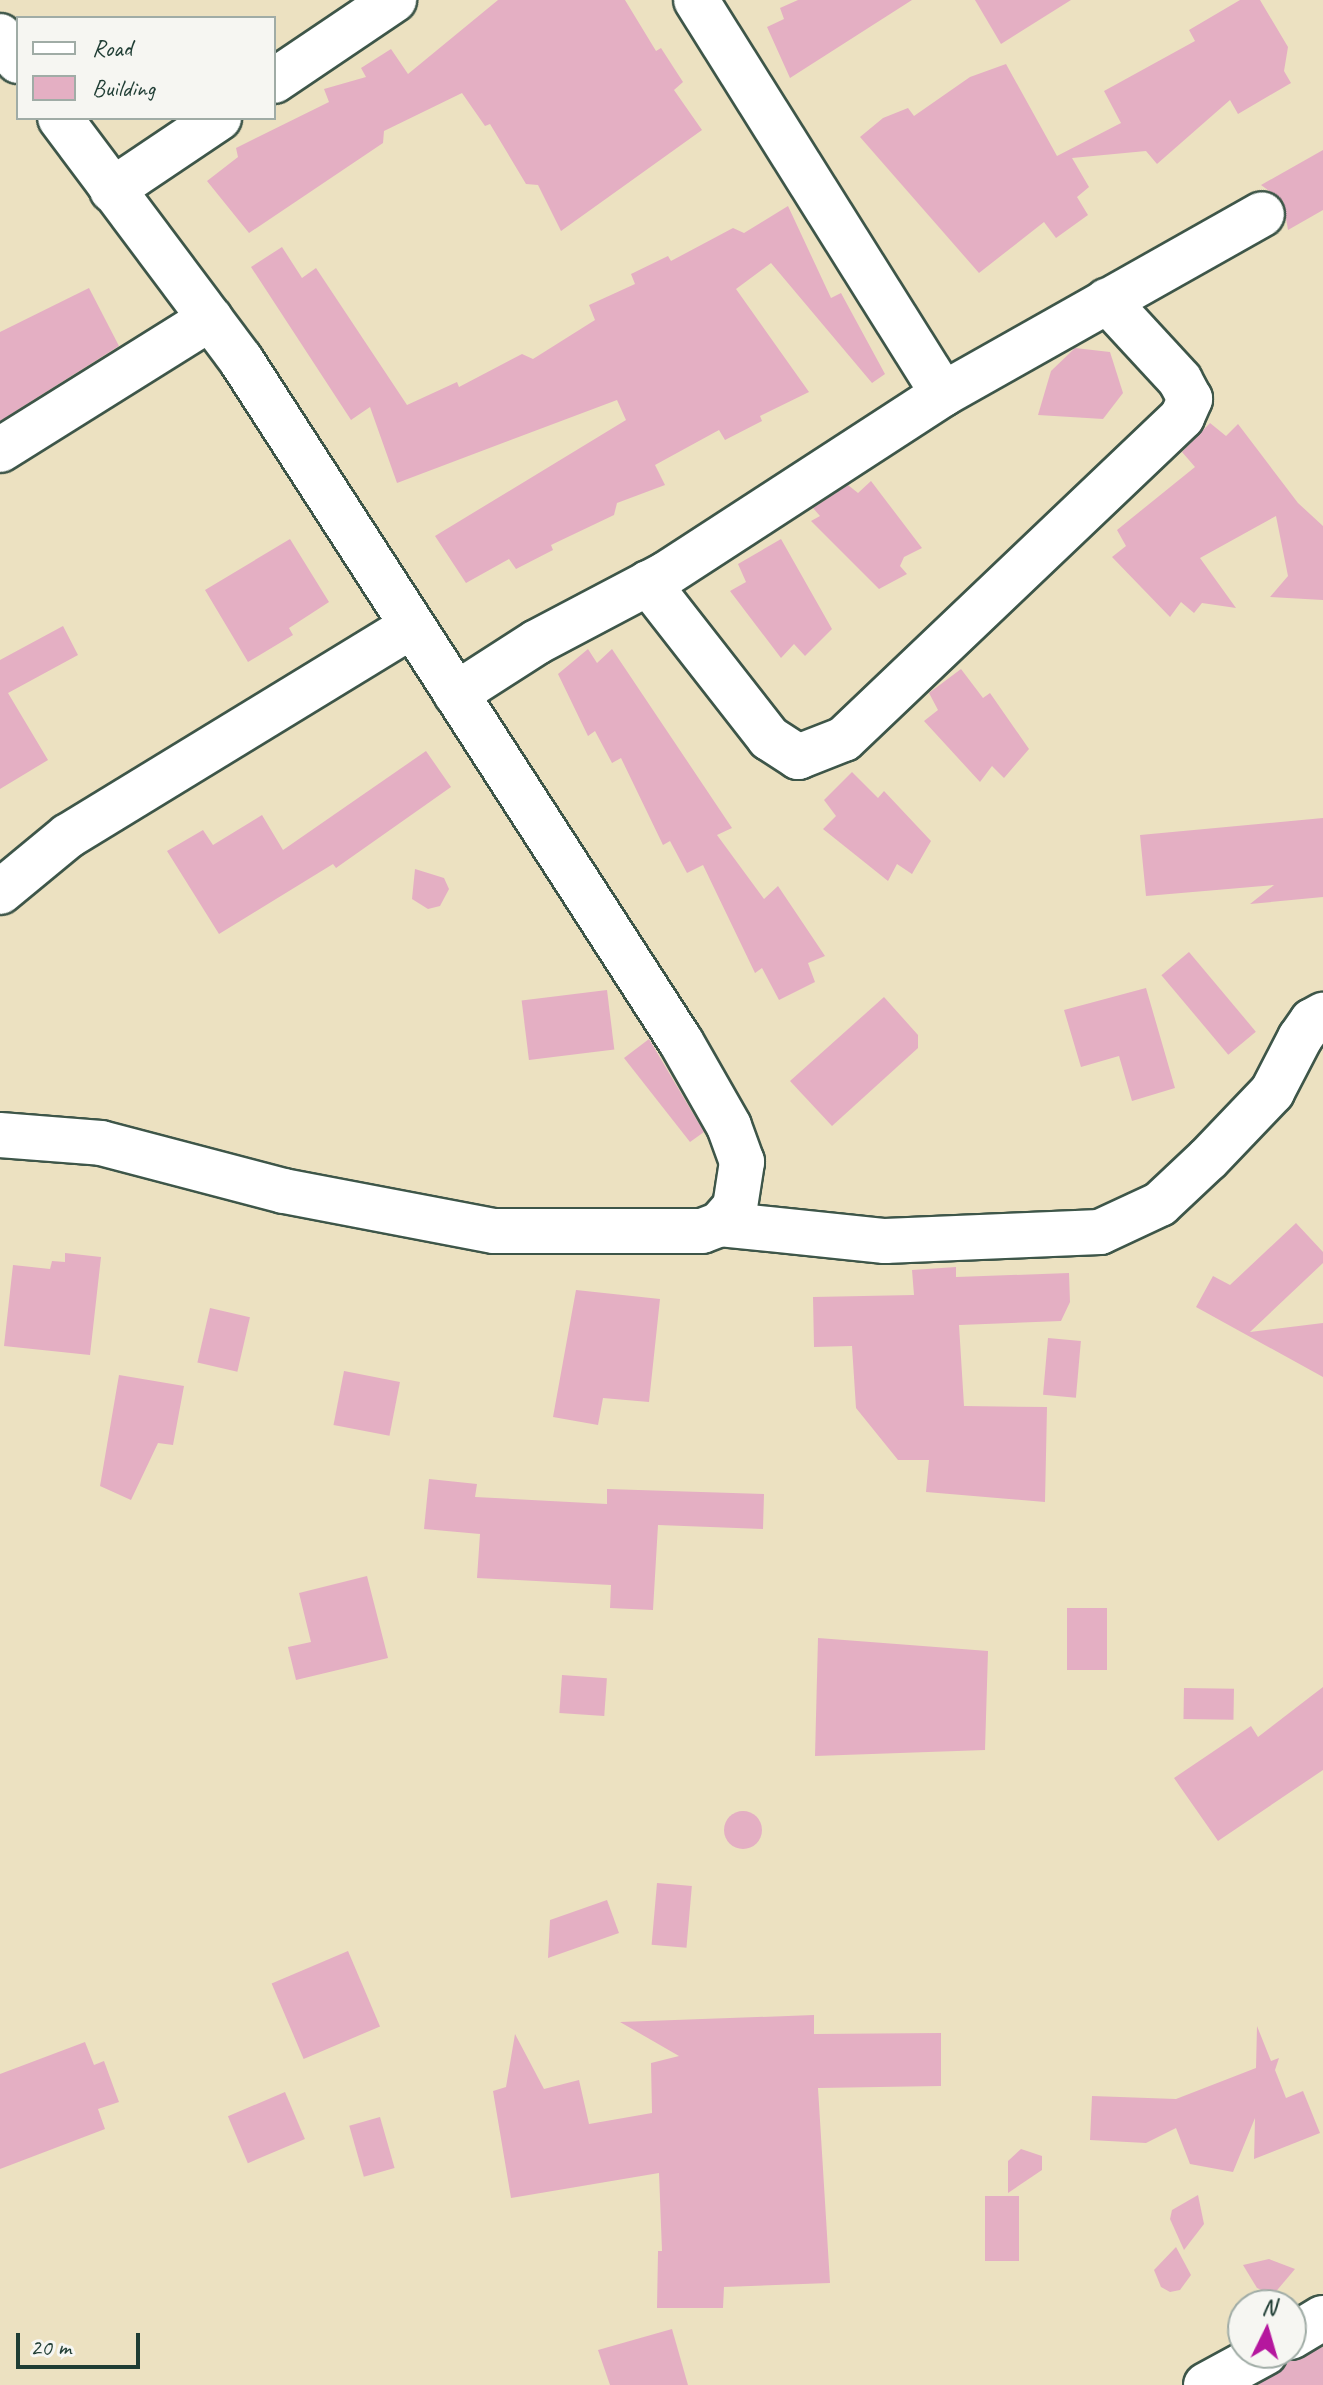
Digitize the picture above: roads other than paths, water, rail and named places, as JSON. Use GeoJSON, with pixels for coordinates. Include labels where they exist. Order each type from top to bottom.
{"type":"FeatureCollection","features":[{"type":"Feature","properties":{"kind":"street"},"geometry":{"type":"LineString","coordinates":[[276,80],[394,0]]}},
{"type":"Feature","properties":{"kind":"street"},"geometry":{"type":"LineString","coordinates":[[696,0],[943,394]]}},
{"type":"Feature","properties":{"kind":"street"},"geometry":{"type":"LineString","coordinates":[[0,36],[16,58]]}},
{"type":"Feature","properties":{"kind":"street"},"geometry":{"type":"LineString","coordinates":[[0,1135],[101,1143],[284,1191],[494,1231],[702,1231],[720,1224],[735,1207],[742,1162],[729,1126],[688,1054],[412,626],[210,319],[61,120]]}},
{"type":"Feature","properties":{"kind":"street"},"geometry":{"type":"LineString","coordinates":[[112,190],[216,120]]}},
{"type":"Feature","properties":{"kind":"street"},"geometry":{"type":"LineString","coordinates":[[456,694],[537,642],[648,583],[943,394],[1262,214]]}},
{"type":"Feature","properties":{"kind":"street"},"geometry":{"type":"LineString","coordinates":[[648,583],[769,738],[798,757],[844,739],[1182,417],[1190,399],[1180,380],[1107,301]]}},
{"type":"Feature","properties":{"kind":"street"},"geometry":{"type":"LineString","coordinates":[[0,450],[210,319]]}},
{"type":"Feature","properties":{"kind":"street"},"geometry":{"type":"LineString","coordinates":[[0,892],[68,836],[412,626]]}},
{"type":"Feature","properties":{"kind":"street"},"geometry":{"type":"LineString","coordinates":[[720,1224],[885,1241],[1076,1236],[1131,1220],[1170,1196],[1272,1092],[1300,1038],[1312,1021],[1323,1015]]}},
{"type":"Feature","properties":{"kind":"street"},"geometry":{"type":"LineString","coordinates":[[740,1183],[775,1231]]}},
{"type":"Feature","properties":{"kind":"street"},"geometry":{"type":"LineString","coordinates":[[1206,2385],[1236,2369]]}}]}
